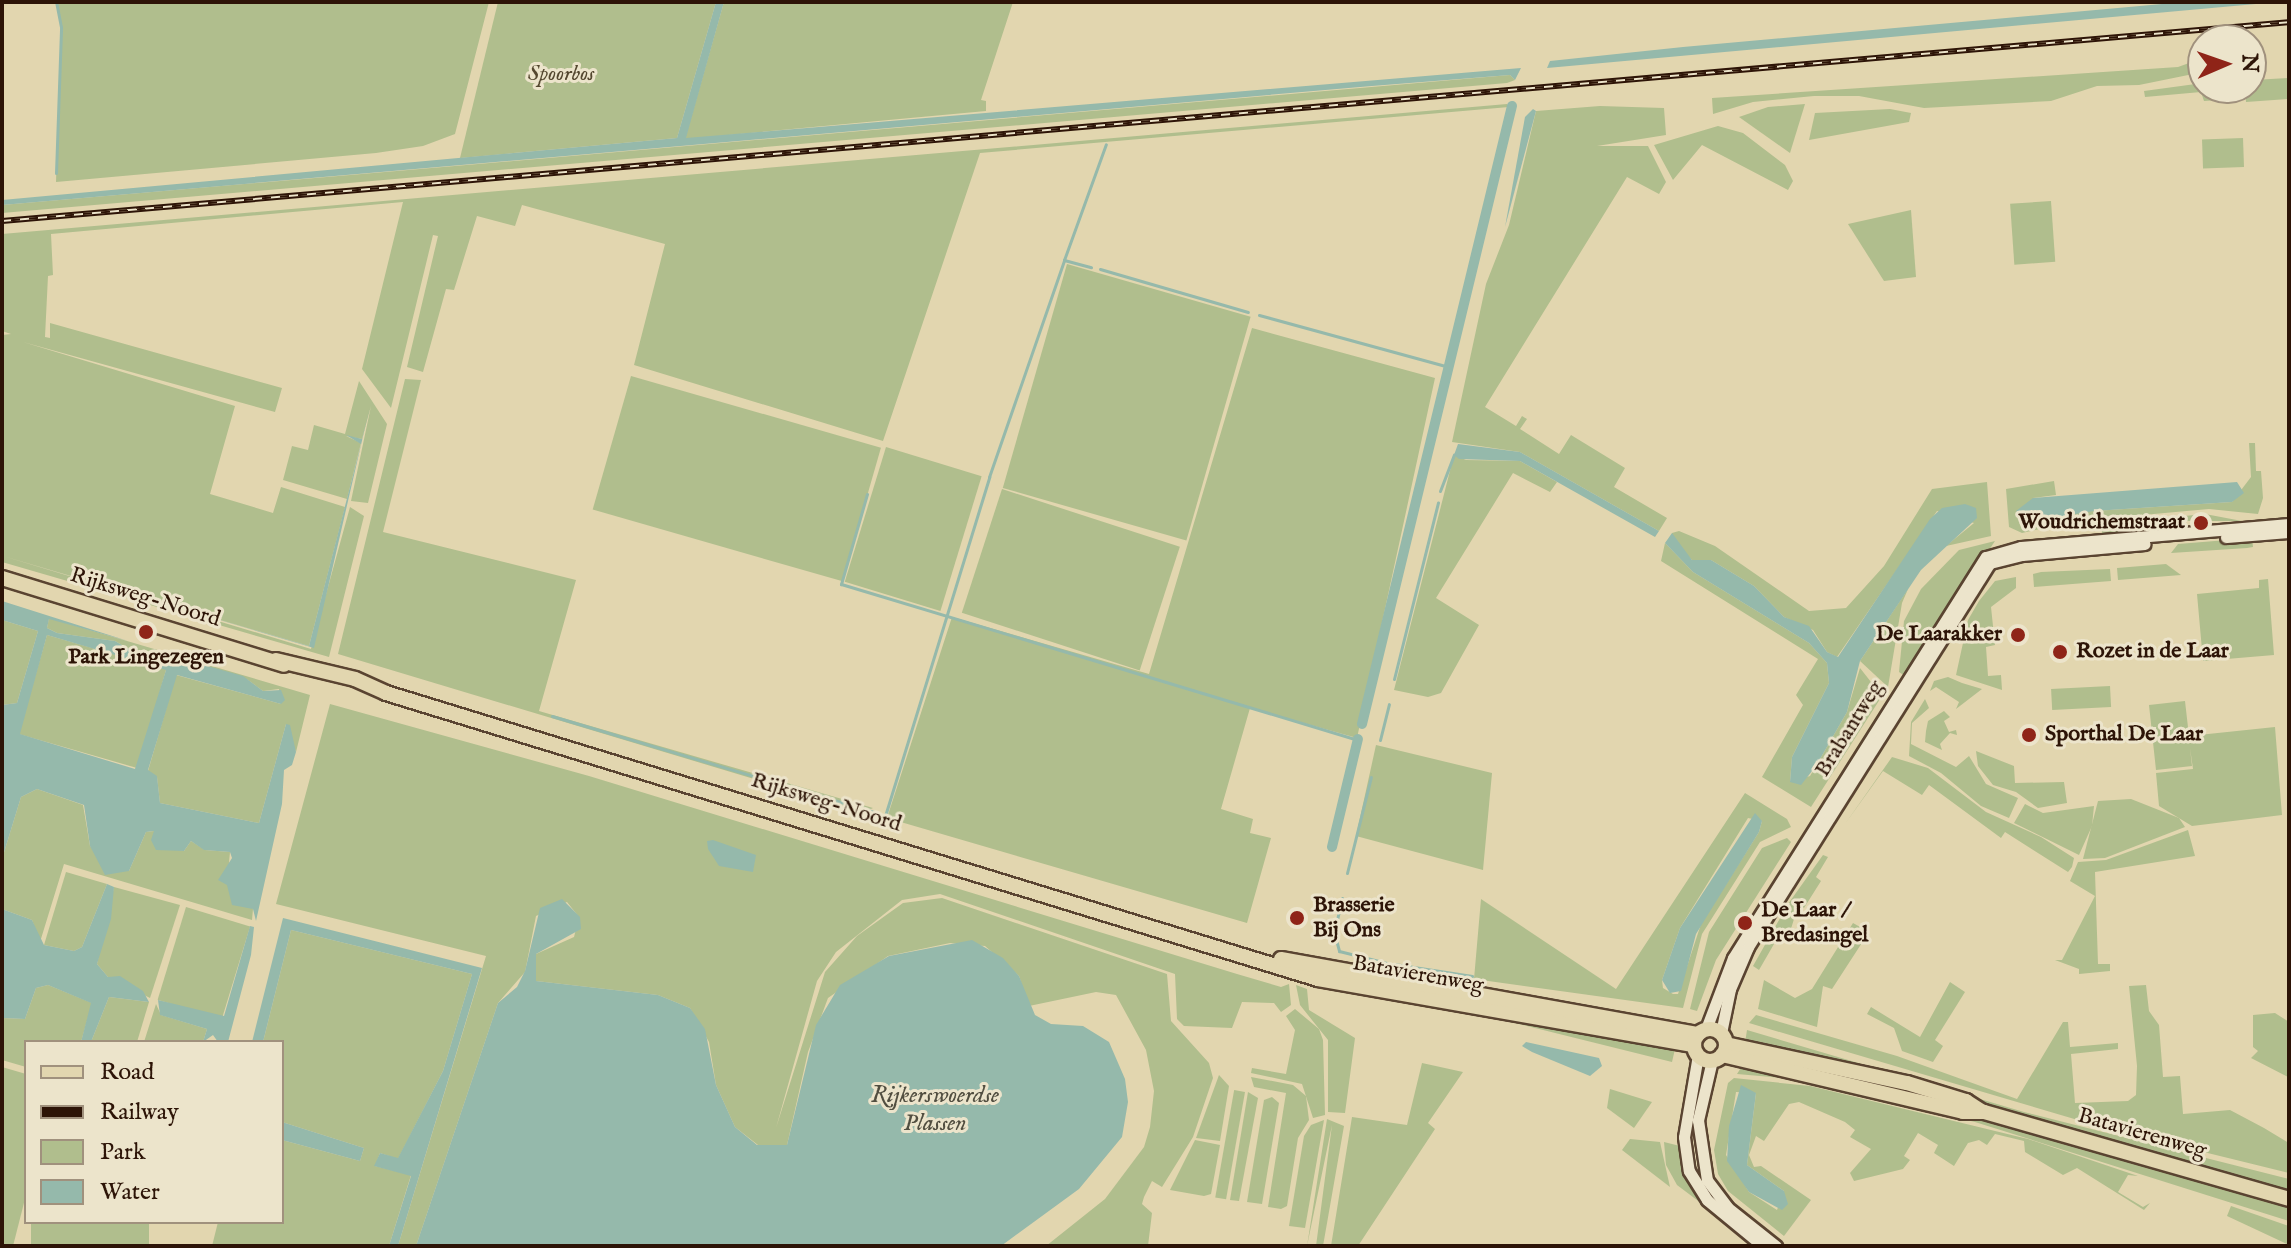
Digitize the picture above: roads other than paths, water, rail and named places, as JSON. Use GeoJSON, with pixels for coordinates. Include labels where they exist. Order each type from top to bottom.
{"type":"FeatureCollection","features":[{"type":"Feature","properties":{"kind":"main road","name":"Rijksweg-Noord"},"geometry":{"type":"LineString","coordinates":[[2,578],[276,660],[330,671],[386,693],[1253,956]]}},
{"type":"Feature","properties":{"kind":"main road","name":"Batavierenweg"},"geometry":{"type":"LineString","coordinates":[[1253,956],[1354,988],[1565,1018],[1907,1083],[1966,1101],[1984,1112],[2289,1199]]}},
{"type":"Feature","properties":{"kind":"street","name":"Brabantweg"},"geometry":{"type":"LineString","coordinates":[[1709,1044],[1733,958],[1986,557],[2021,547],[2289,524]]}},
{"type":"Feature","properties":{"kind":"street","name":"Brabantweg"},"geometry":{"type":"LineString","coordinates":[[1709,1044],[1748,947],[1990,563],[2022,555],[2289,532]]}},
{"type":"Feature","properties":{"kind":"street"},"geometry":{"type":"LineString","coordinates":[[1709,1044],[1684,1137],[1689,1171],[1707,1200],[1763,1246]]}},
{"type":"Feature","properties":{"kind":"street"},"geometry":{"type":"LineString","coordinates":[[1709,1044],[1698,1128],[1707,1180],[1727,1207],[1776,1246]]}},
{"type":"Feature","properties":{"kind":"water"},"geometry":{"type":"Polygon","coordinates":[[[716,2],[724,2],[686,138],[1521,68],[1515,80],[1510,75],[1372,86],[2,205],[2,200],[677,138],[716,2]]]}},
{"type":"Feature","properties":{"kind":"water"},"geometry":{"type":"Polygon","coordinates":[[[2184,2],[2278,2],[1547,68],[1550,61],[1683,47],[2184,2]]]}},
{"type":"Feature","properties":{"kind":"water"},"geometry":{"type":"Polygon","coordinates":[[[1533,109],[1536,111],[1505,227],[1525,117],[1533,109]]]}},
{"type":"Feature","properties":{"kind":"water"},"geometry":{"type":"Polygon","coordinates":[[[370,406],[314,648],[3,556],[309,646],[361,444],[346,435],[362,439],[370,406]]]}},
{"type":"Feature","properties":{"kind":"water"},"geometry":{"type":"Polygon","coordinates":[[[1458,444],[1520,452],[1659,531],[1655,537],[1520,461],[1459,459],[1454,455],[1458,444]]]}},
{"type":"Feature","properties":{"kind":"water"},"geometry":{"type":"Polygon","coordinates":[[[2237,482],[2244,493],[2232,502],[2094,511],[2025,522],[2016,511],[2033,498],[2237,482]]]}},
{"type":"Feature","properties":{"kind":"water"},"geometry":{"type":"Polygon","coordinates":[[[1965,504],[1976,508],[1977,518],[1921,570],[1860,661],[1847,712],[1816,766],[1801,785],[1790,782],[1792,757],[1829,683],[1827,663],[1809,643],[1693,572],[1665,543],[1672,533],[1692,560],[1711,560],[1754,586],[1784,617],[1809,626],[1827,652],[1838,657],[1930,519],[1942,508],[1965,504]]]}},
{"type":"Feature","properties":{"kind":"water"},"geometry":{"type":"Polygon","coordinates":[[[2,601],[128,641],[49,619],[47,628],[57,633],[115,641],[141,656],[193,662],[243,676],[263,691],[281,690],[285,700],[281,704],[177,675],[148,770],[157,776],[160,803],[259,823],[286,724],[290,725],[296,752],[292,765],[284,770],[282,804],[256,921],[253,909],[232,905],[227,885],[218,880],[232,858],[230,852],[204,850],[191,841],[184,851],[156,850],[151,840],[154,831],[146,832],[129,871],[105,875],[90,846],[84,805],[37,789],[21,797],[2,859],[2,705],[17,703],[38,631],[2,620],[2,601]],[[47,635],[20,734],[135,769],[166,670],[47,635]]]}},
{"type":"Feature","properties":{"kind":"water"},"geometry":{"type":"Polygon","coordinates":[[[1755,813],[1762,821],[1759,832],[1696,934],[1681,991],[1670,993],[1662,980],[1680,928],[1755,813]]]}},
{"type":"Feature","properties":{"kind":"water"},"geometry":{"type":"Polygon","coordinates":[[[713,840],[756,855],[753,872],[719,866],[708,849],[707,841],[713,840]]]}},
{"type":"Feature","properties":{"kind":"water"},"geometry":{"type":"Polygon","coordinates":[[[107,884],[114,887],[111,919],[97,964],[108,977],[120,976],[143,991],[149,1002],[109,997],[92,1040],[82,1040],[91,1003],[48,985],[36,988],[25,1019],[2,1018],[2,909],[32,920],[44,945],[74,951],[82,947],[107,884]]]}},
{"type":"Feature","properties":{"kind":"water","name":"Rijkerswoerdse Plassen"},"geometry":{"type":"Polygon","coordinates":[[[562,899],[580,917],[581,929],[536,954],[536,981],[658,995],[690,1008],[705,1029],[716,1085],[735,1127],[757,1145],[787,1145],[816,1025],[840,985],[889,956],[972,940],[1003,958],[1019,976],[1035,1015],[1051,1024],[1083,1026],[1109,1042],[1125,1079],[1128,1102],[1122,1137],[1079,1189],[1001,1246],[416,1246],[498,1003],[517,987],[525,971],[540,908],[562,899]]]}},
{"type":"Feature","properties":{"kind":"water"},"geometry":{"type":"Polygon","coordinates":[[[283,918],[482,968],[398,1246],[389,1246],[411,1176],[374,1166],[380,1153],[398,1158],[443,1071],[472,974],[291,930],[264,1040],[252,1040],[283,918]]]}},
{"type":"Feature","properties":{"kind":"water"},"geometry":{"type":"Polygon","coordinates":[[[250,926],[254,927],[251,955],[229,1040],[217,1040],[213,1035],[204,1040],[207,1029],[160,1015],[158,1000],[224,1016],[250,926]]]}},
{"type":"Feature","properties":{"kind":"water"},"geometry":{"type":"Polygon","coordinates":[[[1526,1042],[1599,1058],[1602,1066],[1590,1076],[1532,1052],[1522,1046],[1526,1042]]]}},
{"type":"Feature","properties":{"kind":"water"},"geometry":{"type":"Polygon","coordinates":[[[1741,1085],[1756,1093],[1747,1165],[1784,1191],[1788,1204],[1782,1210],[1749,1192],[1727,1161],[1729,1126],[1741,1085]]]}},
{"type":"Feature","properties":{"kind":"water"},"geometry":{"type":"Polygon","coordinates":[[[284,1123],[364,1148],[360,1161],[284,1141],[284,1123]]]}},
{"type":"Feature","properties":{"kind":"waterway"},"geometry":{"type":"LineString","coordinates":[[56,2],[61,27],[56,173]]}},
{"type":"Feature","properties":{"kind":"waterway"},"geometry":{"type":"LineString","coordinates":[[1362,724],[1512,106]]}},
{"type":"Feature","properties":{"kind":"waterway"},"geometry":{"type":"LineString","coordinates":[[1064,260],[1106,144]]}},
{"type":"Feature","properties":{"kind":"waterway"},"geometry":{"type":"LineString","coordinates":[[885,816],[989,477],[1064,260],[1091,267]]}},
{"type":"Feature","properties":{"kind":"waterway"},"geometry":{"type":"LineString","coordinates":[[1100,269],[1248,312]]}},
{"type":"Feature","properties":{"kind":"waterway"},"geometry":{"type":"LineString","coordinates":[[1259,315],[1449,367]]}},
{"type":"Feature","properties":{"kind":"waterway"},"geometry":{"type":"LineString","coordinates":[[1440,491],[1454,455]]}},
{"type":"Feature","properties":{"kind":"waterway"},"geometry":{"type":"LineString","coordinates":[[867,494],[841,584],[1358,740]]}},
{"type":"Feature","properties":{"kind":"waterway"},"geometry":{"type":"LineString","coordinates":[[1394,679],[1438,502]]}},
{"type":"Feature","properties":{"kind":"waterway"},"geometry":{"type":"LineString","coordinates":[[1380,740],[1389,704]]}},
{"type":"Feature","properties":{"kind":"waterway"},"geometry":{"type":"LineString","coordinates":[[552,716],[874,812]]}},
{"type":"Feature","properties":{"kind":"waterway"},"geometry":{"type":"LineString","coordinates":[[1332,847],[1358,739]]}},
{"type":"Feature","properties":{"kind":"waterway"},"geometry":{"type":"LineString","coordinates":[[1347,873],[1371,777]]}},
{"type":"Feature","properties":{"kind":"waterway"},"geometry":{"type":"LineString","coordinates":[[1342,898],[1334,932],[1339,951],[1387,963]]}},
{"type":"Feature","properties":{"kind":"waterway"},"geometry":{"type":"LineString","coordinates":[[1394,964],[1472,976]]}},
{"type":"Feature","properties":{"kind":"railway"},"geometry":{"type":"LineString","coordinates":[[2,221],[2289,22]]}},
{"type":"Feature","properties":{"kind":"place","name":"Woudrichemstraat"},"geometry":{"type":"Point","coordinates":[2201,523]}},
{"type":"Feature","properties":{"kind":"place","name":"Park Lingezegen"},"geometry":{"type":"Point","coordinates":[146,632]}},
{"type":"Feature","properties":{"kind":"place","name":"De Laarakker"},"geometry":{"type":"Point","coordinates":[2018,635]}},
{"type":"Feature","properties":{"kind":"place","name":"Rozet in de Laar"},"geometry":{"type":"Point","coordinates":[2060,652]}},
{"type":"Feature","properties":{"kind":"place","name":"Sporthal De Laar"},"geometry":{"type":"Point","coordinates":[2029,735]}},
{"type":"Feature","properties":{"kind":"place","name":"Brasserie Bij Ons"},"geometry":{"type":"Point","coordinates":[1297,918]}},
{"type":"Feature","properties":{"kind":"place","name":"De Laar / Bredasingel"},"geometry":{"type":"Point","coordinates":[1745,923]}},
{"type":"Feature","properties":{"kind":"park label","name":"Spoorbos"},"geometry":{"type":"Point","coordinates":[561,75]}}]}
